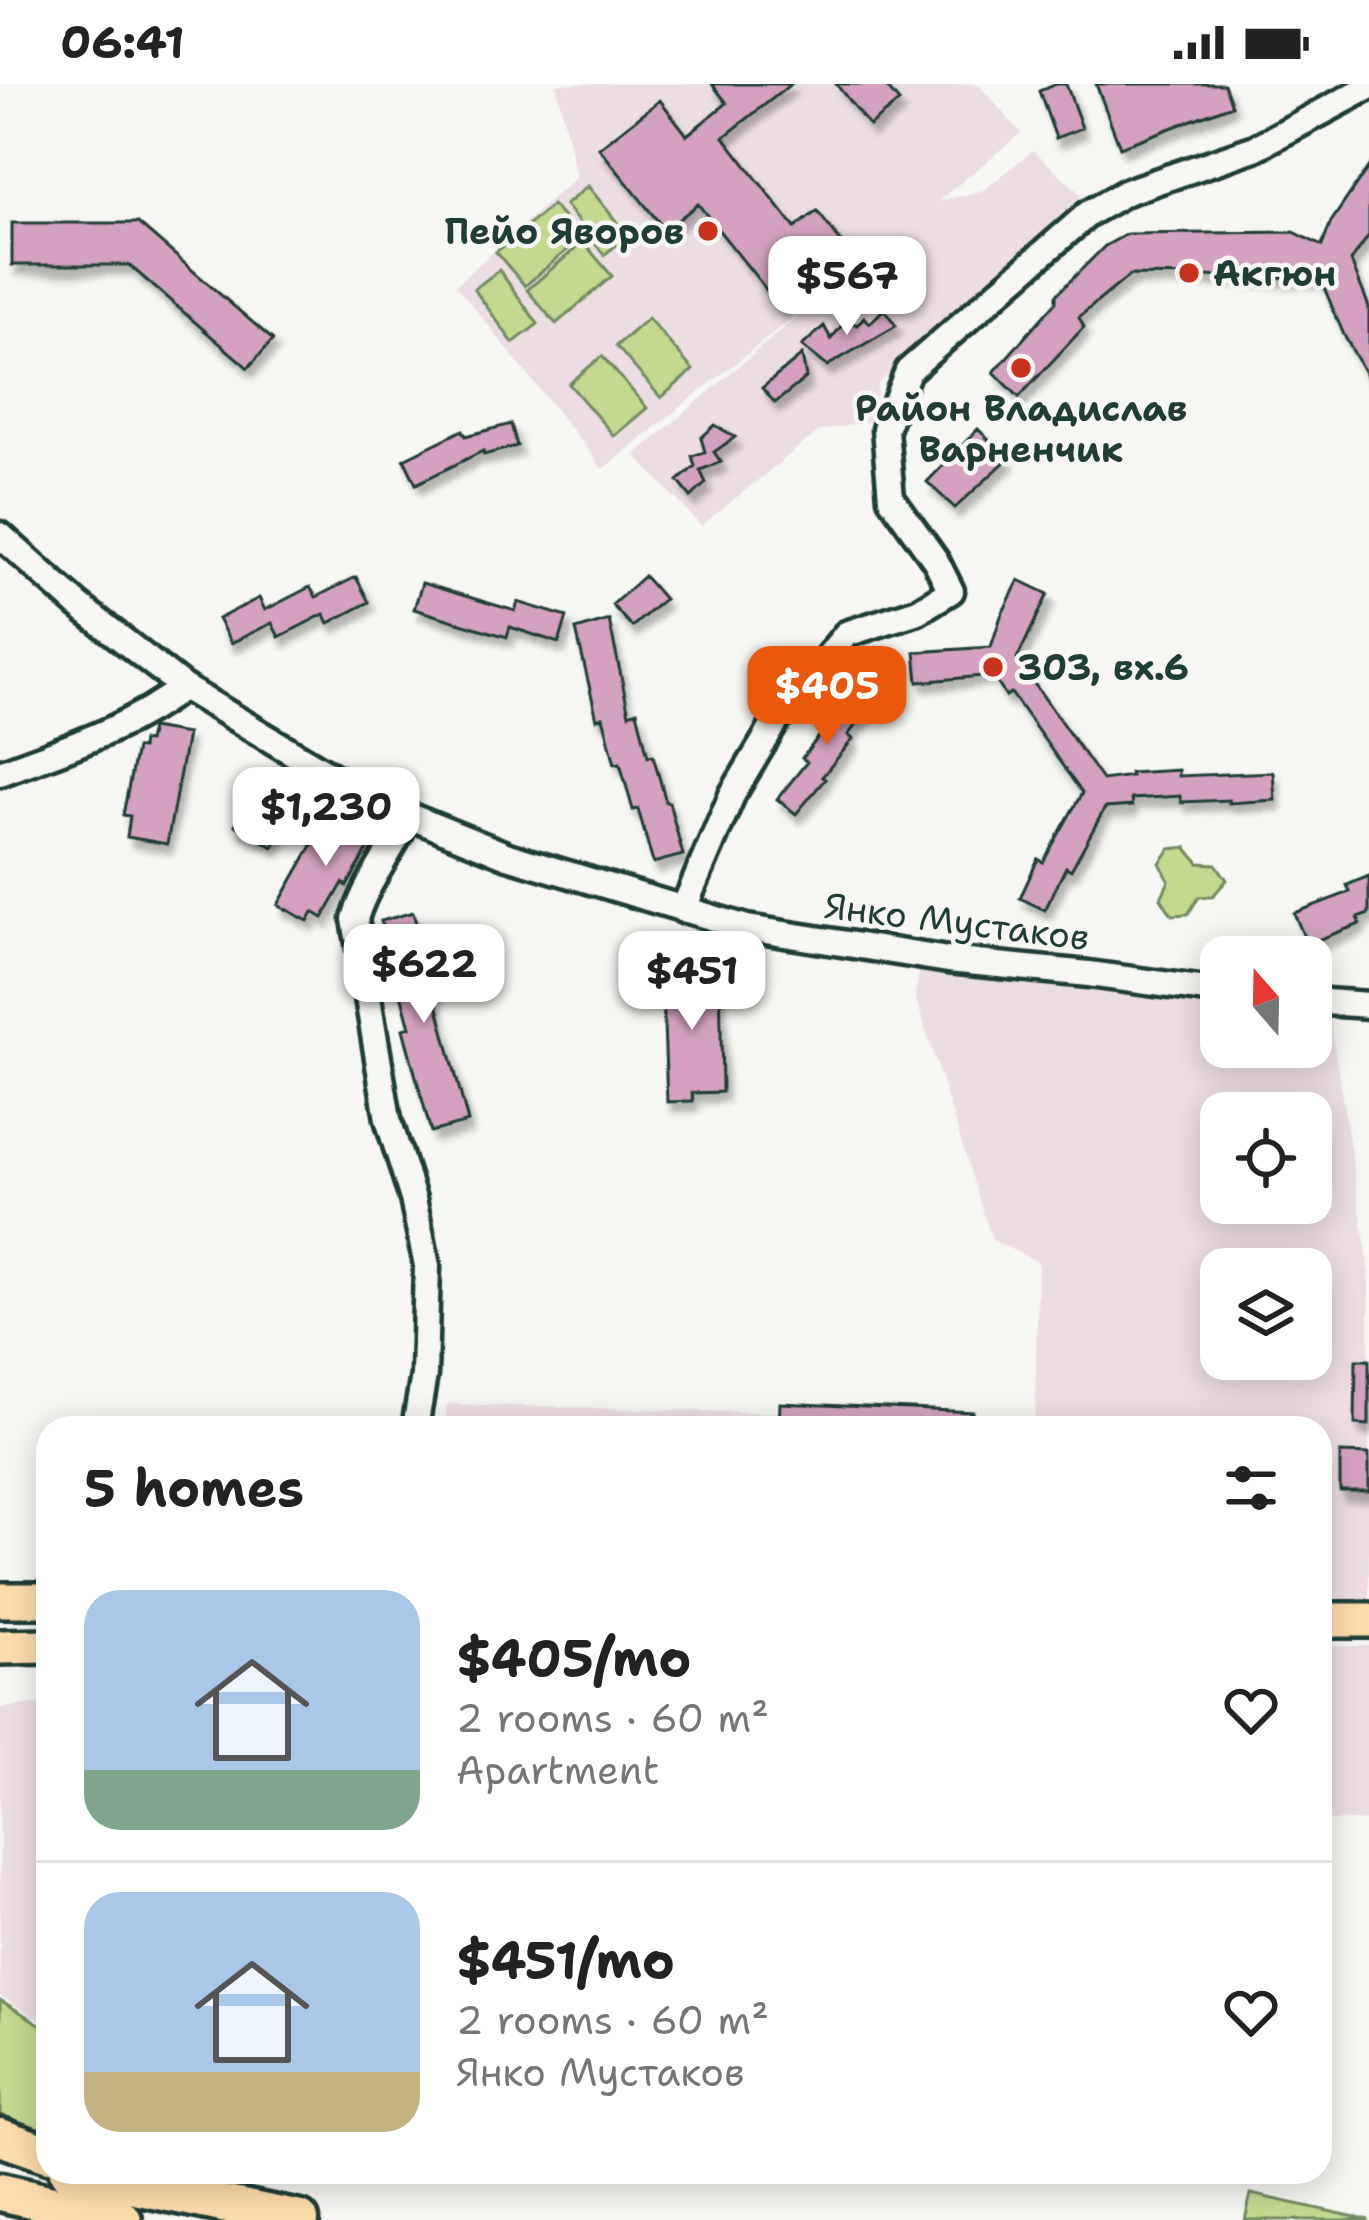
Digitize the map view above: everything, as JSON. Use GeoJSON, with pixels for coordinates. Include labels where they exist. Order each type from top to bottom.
{"type":"FeatureCollection","features":[{"type":"Feature","properties":{"kind":"highway"},"geometry":{"type":"LineString","coordinates":[[0,2137],[36,2150]]}},
{"type":"Feature","properties":{"kind":"highway"},"geometry":{"type":"LineString","coordinates":[[0,2157],[36,2165]]}},
{"type":"Feature","properties":{"kind":"highway"},"geometry":{"type":"LineString","coordinates":[[134,2184],[300,2220]]}},
{"type":"Feature","properties":{"kind":"highway"},"geometry":{"type":"LineString","coordinates":[[0,2192],[123,2220]]}},
{"type":"Feature","properties":{"kind":"main road"},"geometry":{"type":"LineString","coordinates":[[0,1600],[36,1600]]}},
{"type":"Feature","properties":{"kind":"main road"},"geometry":{"type":"LineString","coordinates":[[1332,1620],[1369,1620]]}},
{"type":"Feature","properties":{"kind":"main road"},"geometry":{"type":"LineString","coordinates":[[0,1647],[36,1646]]}},
{"type":"Feature","properties":{"kind":"street"},"geometry":{"type":"LineString","coordinates":[[683,910],[742,777],[775,723],[846,634],[918,611],[951,591],[936,561],[891,498],[886,430],[908,371],[1089,213],[1126,192],[1255,148],[1369,87]]}},
{"type":"Feature","properties":{"kind":"street","name":"Янко Мустаков"},"geometry":{"type":"LineString","coordinates":[[0,536],[183,687],[345,784],[508,856],[747,928],[876,950],[1200,989]]}},
{"type":"Feature","properties":{"kind":"street"},"geometry":{"type":"LineString","coordinates":[[0,773],[95,738],[158,706],[183,687]]}},
{"type":"Feature","properties":{"kind":"street"},"geometry":{"type":"LineString","coordinates":[[409,816],[363,892],[356,919],[388,1119],[428,1267],[424,1375],[417,1416]]}},
{"type":"Feature","properties":{"kind":"street"},"geometry":{"type":"LineString","coordinates":[[1332,1002],[1369,1005]]}},
{"type":"Feature","properties":{"kind":"shaded area","name":"Пейо Яворов"},"geometry":{"type":"Polygon","coordinates":[[[556,84],[978,84],[1021,133],[937,202],[984,190],[1033,150],[1082,195],[878,384],[873,421],[819,431],[701,526],[635,455],[841,279],[603,469],[456,285],[576,177],[556,84]]]}},
{"type":"Feature","properties":{"kind":"shaded area"},"geometry":{"type":"Polygon","coordinates":[[[924,944],[1200,974],[1200,1068],[1332,1068],[1332,1033],[1369,1268],[1369,1603],[1332,1603],[1332,1416],[1035,1416],[1038,1262],[992,1240],[915,996],[924,944]]]}},
{"type":"Feature","properties":{"kind":"shaded area"},"geometry":{"type":"Polygon","coordinates":[[[447,1404],[888,1416],[446,1416],[447,1404]]]}},
{"type":"Feature","properties":{"kind":"shaded area"},"geometry":{"type":"Polygon","coordinates":[[[1332,1646],[1369,1646],[1369,1821],[1332,1821],[1332,1646]]]}},
{"type":"Feature","properties":{"kind":"shaded area"},"geometry":{"type":"Polygon","coordinates":[[[36,1704],[36,2018],[0,1996],[0,1708],[36,1704]]]}},
{"type":"Feature","properties":{"kind":"green space"},"geometry":{"type":"Polygon","coordinates":[[[588,186],[628,236],[604,255],[565,205],[588,186]]]}},
{"type":"Feature","properties":{"kind":"green space"},"geometry":{"type":"Polygon","coordinates":[[[552,205],[581,238],[525,286],[496,252],[552,205]]]}},
{"type":"Feature","properties":{"kind":"green space"},"geometry":{"type":"Polygon","coordinates":[[[583,242],[612,276],[556,324],[527,290],[583,242]]]}},
{"type":"Feature","properties":{"kind":"green space"},"geometry":{"type":"Polygon","coordinates":[[[499,270],[538,324],[513,343],[474,289],[499,270]]]}},
{"type":"Feature","properties":{"kind":"green space"},"geometry":{"type":"Polygon","coordinates":[[[648,318],[693,370],[661,398],[616,346],[648,318]]]}},
{"type":"Feature","properties":{"kind":"green space"},"geometry":{"type":"Polygon","coordinates":[[[602,356],[647,408],[614,436],[569,384],[602,356]]]}},
{"type":"Feature","properties":{"kind":"green space"},"geometry":{"type":"Polygon","coordinates":[[[1186,847],[1199,863],[1216,864],[1227,880],[1213,896],[1199,897],[1188,914],[1172,915],[1161,898],[1169,881],[1160,863],[1170,849],[1186,847]]]}},
{"type":"Feature","properties":{"kind":"green space"},"geometry":{"type":"Polygon","coordinates":[[[0,2000],[36,2022],[36,2132],[0,2119],[0,2000]]]}},
{"type":"Feature","properties":{"kind":"green space"},"geometry":{"type":"Polygon","coordinates":[[[1251,2194],[1369,2220],[1245,2220],[1251,2194]]]}},
{"type":"Feature","properties":{"kind":"building"},"geometry":{"type":"Polygon","coordinates":[[[712,84],[791,84],[724,137],[795,228],[817,211],[849,252],[780,307],[698,204],[665,230],[599,148],[660,100],[687,135],[727,103],[712,84]]]}},
{"type":"Feature","properties":{"kind":"building"},"geometry":{"type":"Polygon","coordinates":[[[836,84],[884,84],[899,102],[869,126],[836,84]]]}},
{"type":"Feature","properties":{"kind":"building"},"geometry":{"type":"Polygon","coordinates":[[[1066,84],[1082,128],[1056,138],[1039,91],[1066,84]]]}},
{"type":"Feature","properties":{"kind":"building"},"geometry":{"type":"Polygon","coordinates":[[[1096,84],[1224,84],[1232,105],[1120,147],[1096,84]]]}},
{"type":"Feature","properties":{"kind":"building"},"geometry":{"type":"Polygon","coordinates":[[[1369,166],[1369,235],[1351,261],[1369,307],[1369,380],[1320,278],[1130,275],[1079,317],[1084,327],[1019,397],[994,372],[1056,302],[1056,295],[1105,246],[1127,234],[1294,232],[1322,246],[1331,222],[1369,166]]]}},
{"type":"Feature","properties":{"kind":"building"},"geometry":{"type":"Polygon","coordinates":[[[12,223],[138,223],[273,340],[248,368],[129,265],[12,265],[12,223]]]}},
{"type":"Feature","properties":{"kind":"building"},"geometry":{"type":"Polygon","coordinates":[[[900,239],[917,273],[898,283],[887,263],[891,257],[886,246],[900,239]]]}},
{"type":"Feature","properties":{"kind":"building"},"geometry":{"type":"Polygon","coordinates":[[[884,309],[896,326],[827,366],[802,346],[824,326],[831,339],[846,320],[857,325],[864,317],[870,323],[884,309]]]}},
{"type":"Feature","properties":{"kind":"building"},"geometry":{"type":"Polygon","coordinates":[[[802,355],[806,378],[775,403],[762,388],[802,355]]]}},
{"type":"Feature","properties":{"kind":"building"},"geometry":{"type":"Polygon","coordinates":[[[511,424],[517,446],[484,455],[483,451],[416,484],[404,459],[463,430],[466,436],[511,424]]]}},
{"type":"Feature","properties":{"kind":"building"},"geometry":{"type":"Polygon","coordinates":[[[715,425],[735,437],[714,452],[721,462],[700,470],[706,483],[691,497],[678,481],[695,466],[692,456],[705,452],[701,438],[715,425]]]}},
{"type":"Feature","properties":{"kind":"building"},"geometry":{"type":"Polygon","coordinates":[[[978,429],[1008,459],[955,508],[927,482],[978,429]]]}},
{"type":"Feature","properties":{"kind":"building"},"geometry":{"type":"Polygon","coordinates":[[[644,576],[664,599],[632,627],[612,605],[644,576]]]}},
{"type":"Feature","properties":{"kind":"building"},"geometry":{"type":"Polygon","coordinates":[[[356,577],[369,602],[329,623],[324,614],[279,637],[272,623],[231,643],[218,619],[259,598],[265,610],[310,587],[316,597],[356,577]]]}},
{"type":"Feature","properties":{"kind":"building"},"geometry":{"type":"Polygon","coordinates":[[[1019,580],[1048,594],[1017,659],[1102,780],[1178,770],[1178,776],[1273,772],[1275,800],[1181,802],[1180,796],[1131,799],[1132,806],[1105,808],[1071,870],[1066,867],[1045,910],[1020,898],[1038,859],[1043,862],[1082,793],[1011,693],[1006,696],[992,675],[918,682],[915,652],[991,647],[1019,580]]]}},
{"type":"Feature","properties":{"kind":"building"},"geometry":{"type":"Polygon","coordinates":[[[422,583],[515,611],[518,602],[567,617],[559,643],[510,627],[507,637],[414,609],[422,583]]]}},
{"type":"Feature","properties":{"kind":"building"},"geometry":{"type":"Polygon","coordinates":[[[609,620],[629,714],[637,711],[683,855],[653,863],[638,809],[633,810],[620,763],[615,764],[603,717],[597,719],[576,630],[609,620]]]}},
{"type":"Feature","properties":{"kind":"building"},"geometry":{"type":"Polygon","coordinates":[[[853,684],[875,701],[848,735],[853,739],[796,814],[777,799],[807,762],[802,758],[853,684]]]}},
{"type":"Feature","properties":{"kind":"building"},"geometry":{"type":"Polygon","coordinates":[[[151,728],[187,734],[167,844],[127,837],[130,816],[123,815],[136,748],[148,742],[151,728]]]}},
{"type":"Feature","properties":{"kind":"building"},"geometry":{"type":"Polygon","coordinates":[[[259,783],[297,805],[273,847],[235,825],[259,783]]]}},
{"type":"Feature","properties":{"kind":"building"},"geometry":{"type":"Polygon","coordinates":[[[330,814],[374,839],[323,918],[313,912],[308,921],[278,905],[330,814]]]}},
{"type":"Feature","properties":{"kind":"building"},"geometry":{"type":"Polygon","coordinates":[[[1369,876],[1369,914],[1358,918],[1360,924],[1328,936],[1304,936],[1294,913],[1350,892],[1347,885],[1369,876]]]}},
{"type":"Feature","properties":{"kind":"building"},"geometry":{"type":"Polygon","coordinates":[[[413,912],[468,1122],[431,1132],[403,1029],[410,1027],[381,921],[413,912]]]}},
{"type":"Feature","properties":{"kind":"building"},"geometry":{"type":"Polygon","coordinates":[[[720,969],[722,1092],[692,1093],[693,1101],[667,1102],[662,970],[720,969]]]}},
{"type":"Feature","properties":{"kind":"building"},"geometry":{"type":"Polygon","coordinates":[[[1356,1360],[1369,1360],[1369,1425],[1355,1424],[1356,1360]]]}},
{"type":"Feature","properties":{"kind":"building"},"geometry":{"type":"Polygon","coordinates":[[[780,1403],[973,1412],[973,1416],[779,1416],[780,1403]]]}},
{"type":"Feature","properties":{"kind":"building"},"geometry":{"type":"Polygon","coordinates":[[[1340,1453],[1369,1454],[1369,1491],[1340,1491],[1340,1453]]]}},
{"type":"Feature","properties":{"kind":"place","name":"Пейо Яворов"},"geometry":{"type":"Point","coordinates":[708,231]}},
{"type":"Feature","properties":{"kind":"place","name":"Акгюн"},"geometry":{"type":"Point","coordinates":[1189,273]}},
{"type":"Feature","properties":{"kind":"place","name":"Район Владислав Варненчик"},"geometry":{"type":"Point","coordinates":[1021,368]}},
{"type":"Feature","properties":{"kind":"place","name":"303, вх.6"},"geometry":{"type":"Point","coordinates":[993,667]}}]}
